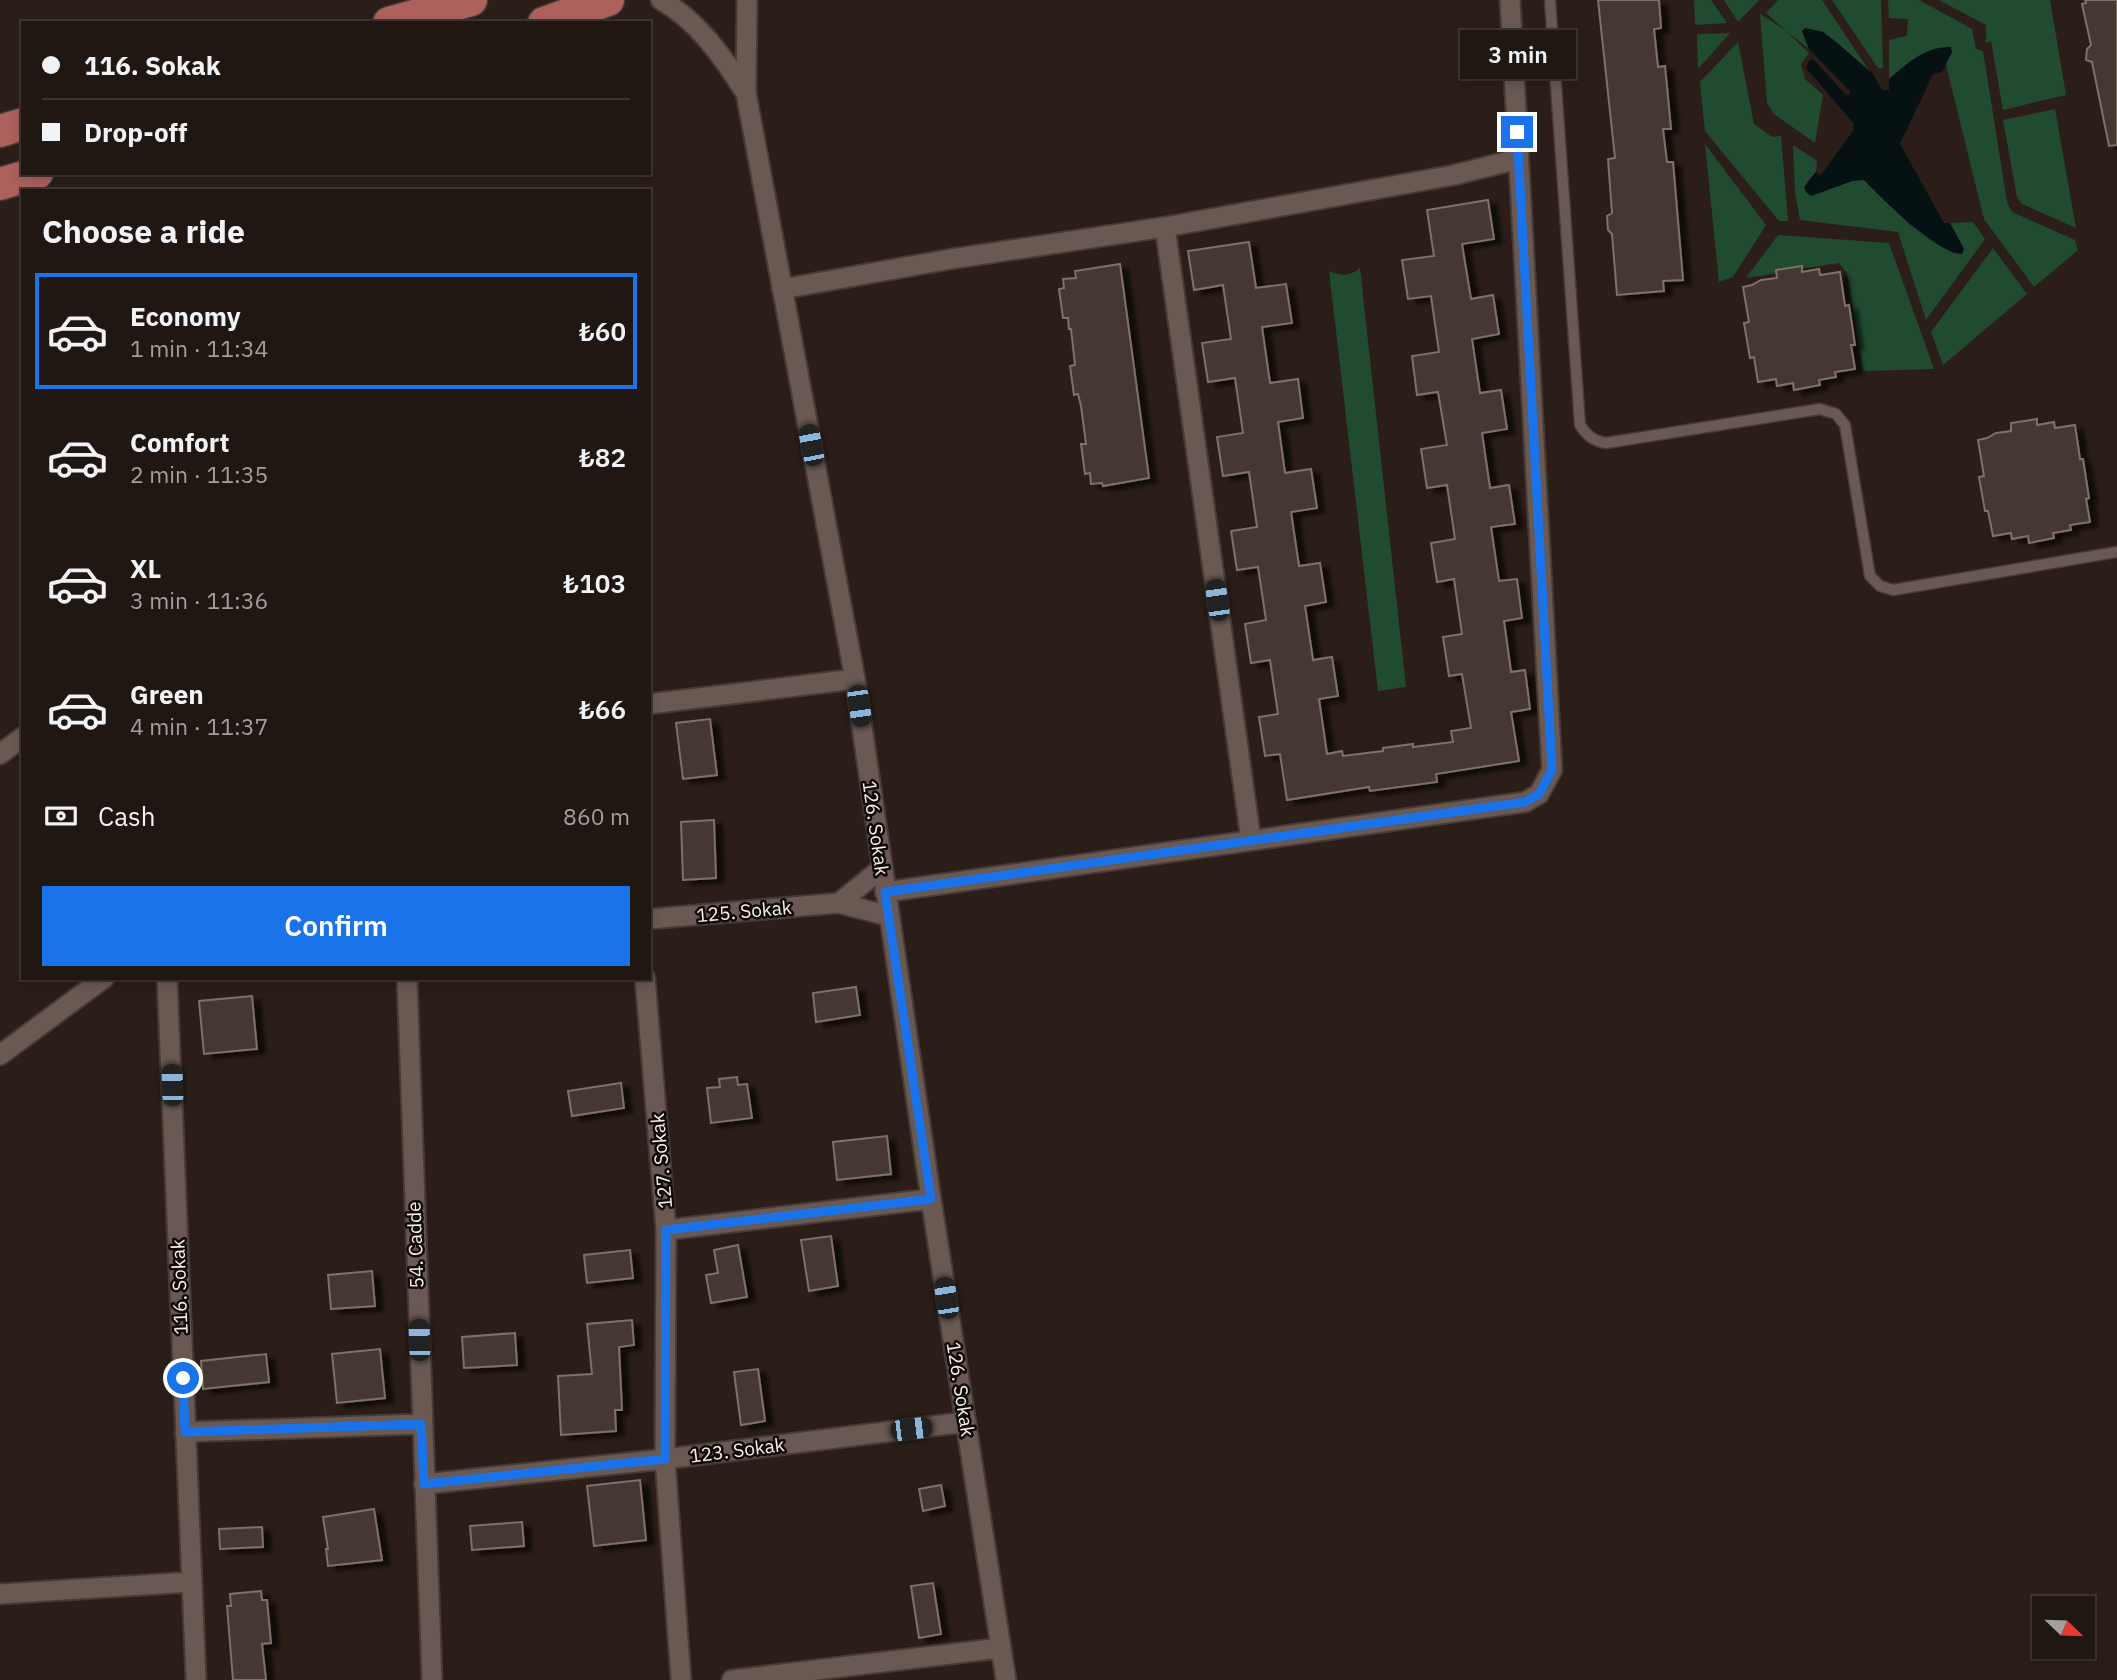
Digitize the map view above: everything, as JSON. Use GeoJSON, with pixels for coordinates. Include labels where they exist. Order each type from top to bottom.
{"type":"FeatureCollection","features":[{"type":"Feature","properties":{"kind":"main road"},"geometry":{"type":"LineString","coordinates":[[396,21],[471,0]]}},
{"type":"Feature","properties":{"kind":"main road"},"geometry":{"type":"LineString","coordinates":[[550,21],[608,0]]}},
{"type":"Feature","properties":{"kind":"main road"},"geometry":{"type":"LineString","coordinates":[[0,131],[21,125]]}},
{"type":"Feature","properties":{"kind":"main road"},"geometry":{"type":"LineString","coordinates":[[0,184],[30,175]]}},
{"type":"Feature","properties":{"kind":"street"},"geometry":{"type":"LineString","coordinates":[[661,0],[692,24],[714,47],[746,93]]}},
{"type":"Feature","properties":{"kind":"street"},"geometry":{"type":"LineString","coordinates":[[746,93],[747,0]]}},
{"type":"Feature","properties":{"kind":"street"},"geometry":{"type":"LineString","coordinates":[[885,892],[1525,802],[1539,794],[1552,770],[1510,0]]}},
{"type":"Feature","properties":{"kind":"street","name":"126. Sokak"},"geometry":{"type":"LineString","coordinates":[[746,93],[855,679],[888,916],[1006,1680]]}},
{"type":"Feature","properties":{"kind":"street"},"geometry":{"type":"LineString","coordinates":[[782,289],[1454,175],[1518,159]]}},
{"type":"Feature","properties":{"kind":"street"},"geometry":{"type":"LineString","coordinates":[[1165,226],[1251,840]]}},
{"type":"Feature","properties":{"kind":"street"},"geometry":{"type":"LineString","coordinates":[[651,704],[855,679]]}},
{"type":"Feature","properties":{"kind":"street"},"geometry":{"type":"LineString","coordinates":[[0,754],[21,738]]}},
{"type":"Feature","properties":{"kind":"street"},"geometry":{"type":"LineString","coordinates":[[839,903],[882,868]]}},
{"type":"Feature","properties":{"kind":"street","name":"125. Sokak"},"geometry":{"type":"LineString","coordinates":[[651,919],[839,903],[888,916]]}},
{"type":"Feature","properties":{"kind":"street"},"geometry":{"type":"LineString","coordinates":[[0,1055],[101,980]]}},
{"type":"Feature","properties":{"kind":"street","name":"116. Sokak"},"geometry":{"type":"LineString","coordinates":[[167,980],[196,1680]]}},
{"type":"Feature","properties":{"kind":"street","name":"54. Cadde"},"geometry":{"type":"LineString","coordinates":[[407,980],[432,1680]]}},
{"type":"Feature","properties":{"kind":"street","name":"127. Sokak"},"geometry":{"type":"LineString","coordinates":[[645,980],[666,1230],[665,1459],[681,1680]]}},
{"type":"Feature","properties":{"kind":"street"},"geometry":{"type":"LineString","coordinates":[[666,1230],[931,1199]]}},
{"type":"Feature","properties":{"kind":"street","name":"123. Sokak"},"geometry":{"type":"LineString","coordinates":[[424,1484],[665,1459],[966,1422]]}},
{"type":"Feature","properties":{"kind":"street"},"geometry":{"type":"LineString","coordinates":[[185,1432],[421,1424]]}},
{"type":"Feature","properties":{"kind":"street"},"geometry":{"type":"LineString","coordinates":[[0,1594],[191,1582]]}},
{"type":"Feature","properties":{"kind":"street"},"geometry":{"type":"LineString","coordinates":[[732,1680],[1001,1648]]}},
{"type":"Feature","properties":{"kind":"lane"},"geometry":{"type":"LineString","coordinates":[[1550,0],[1580,425],[1585,433],[1606,443],[1820,409],[1836,414],[1845,425],[1870,576],[1880,586],[1893,590],[2117,552]]}},
{"type":"Feature","properties":{"kind":"green space"},"geometry":{"type":"Polygon","coordinates":[[[1694,0],[1711,0],[1727,23],[1695,25],[1694,0]]]}},
{"type":"Feature","properties":{"kind":"green space"},"geometry":{"type":"Polygon","coordinates":[[[1724,0],[1759,0],[1738,22],[1724,0]]]}},
{"type":"Feature","properties":{"kind":"green space"},"geometry":{"type":"Polygon","coordinates":[[[1778,0],[1822,0],[1870,72],[1823,32],[1805,28],[1802,31],[1809,49],[1766,13],[1778,0]]]}},
{"type":"Feature","properties":{"kind":"green space"},"geometry":{"type":"Polygon","coordinates":[[[1832,0],[1881,0],[1883,68],[1878,68],[1832,0]]]}},
{"type":"Feature","properties":{"kind":"green space"},"geometry":{"type":"Polygon","coordinates":[[[1888,0],[1919,0],[1972,29],[1976,49],[1983,51],[2007,202],[2012,212],[2075,240],[2078,250],[2034,287],[1984,219],[1947,69],[1946,63],[1952,52],[1912,60],[1889,79],[1889,40],[1907,36],[1908,19],[1889,18],[1888,0]]]}},
{"type":"Feature","properties":{"kind":"green space"},"geometry":{"type":"Polygon","coordinates":[[[1939,0],[2050,0],[2066,95],[2003,110],[1991,41],[1986,43],[1986,25],[1939,0]]]}},
{"type":"Feature","properties":{"kind":"green space"},"geometry":{"type":"Polygon","coordinates":[[[1760,14],[1785,30],[1809,53],[1801,64],[1805,79],[1823,95],[1815,143],[1774,114],[1767,103],[1760,14]]]}},
{"type":"Feature","properties":{"kind":"green space"},"geometry":{"type":"Polygon","coordinates":[[[1730,33],[1698,69],[1697,34],[1730,33]]]}},
{"type":"Feature","properties":{"kind":"green space"},"geometry":{"type":"Polygon","coordinates":[[[1738,42],[1754,124],[1772,137],[1781,136],[1788,221],[1779,221],[1705,131],[1700,82],[1738,42]]]}},
{"type":"Feature","properties":{"kind":"green space"},"geometry":{"type":"Polygon","coordinates":[[[2055,109],[2076,228],[2022,204],[2017,197],[2003,120],[2055,109]]]}},
{"type":"Feature","properties":{"kind":"green space"},"geometry":{"type":"Polygon","coordinates":[[[1705,144],[1766,225],[1733,277],[1719,282],[1705,144]]]}},
{"type":"Feature","properties":{"kind":"green space"},"geometry":{"type":"Polygon","coordinates":[[[1793,145],[1817,161],[1816,172],[1807,182],[1811,196],[1852,181],[1864,180],[1910,225],[1953,253],[1964,249],[1950,223],[1973,222],[1985,239],[1926,320],[1898,232],[1800,220],[1795,193],[1793,145]]]}},
{"type":"Feature","properties":{"kind":"green space"},"geometry":{"type":"Polygon","coordinates":[[[1778,235],[1889,243],[1934,369],[1863,371],[1847,273],[1839,263],[1746,278],[1778,235]]]}},
{"type":"Feature","properties":{"kind":"green space"},"geometry":{"type":"Polygon","coordinates":[[[1993,248],[2027,294],[1943,365],[1931,332],[1993,248]]]}},
{"type":"Feature","properties":{"kind":"green space"},"geometry":{"type":"Polygon","coordinates":[[[1360,268],[1406,687],[1378,691],[1329,271],[1345,275],[1360,268]]]}},
{"type":"Feature","properties":{"kind":"shaded area"},"geometry":{"type":"Polygon","coordinates":[[[1805,28],[1823,32],[1835,41],[1873,74],[1882,90],[1889,90],[1889,79],[1917,57],[1933,49],[1951,47],[1952,52],[1942,72],[1933,74],[1900,144],[1944,223],[1950,223],[1964,249],[1962,254],[1952,252],[1925,235],[1864,180],[1852,181],[1811,196],[1806,192],[1804,187],[1816,172],[1820,176],[1853,131],[1854,124],[1806,68],[1813,59],[1849,96],[1850,91],[1809,49],[1802,31],[1805,28]]]}},
{"type":"Feature","properties":{"kind":"building"},"geometry":{"type":"Polygon","coordinates":[[[1598,0],[1659,0],[1661,28],[1654,29],[1658,67],[1665,66],[1671,129],[1663,129],[1667,162],[1673,162],[1683,280],[1663,281],[1664,291],[1617,295],[1612,234],[1608,230],[1607,216],[1612,213],[1608,159],[1615,158],[1598,0]]]}},
{"type":"Feature","properties":{"kind":"building"},"geometry":{"type":"Polygon","coordinates":[[[2085,0],[2117,0],[2117,145],[2109,146],[2092,62],[2086,60],[2087,49],[2091,45],[2082,4],[2086,3],[2085,0]]]}},
{"type":"Feature","properties":{"kind":"building"},"geometry":{"type":"Polygon","coordinates":[[[1488,200],[1494,239],[1462,244],[1471,299],[1493,295],[1499,334],[1472,339],[1480,393],[1501,390],[1507,429],[1482,433],[1490,488],[1509,485],[1515,524],[1491,527],[1499,581],[1517,579],[1522,618],[1504,621],[1511,672],[1525,670],[1530,709],[1511,712],[1519,761],[1436,774],[1437,782],[1370,791],[1369,787],[1287,800],[1280,754],[1265,756],[1259,717],[1278,714],[1270,660],[1251,663],[1245,624],[1266,620],[1258,567],[1237,570],[1231,531],[1257,527],[1249,472],[1223,476],[1217,437],[1243,433],[1235,378],[1208,382],[1202,343],[1231,339],[1223,285],[1194,290],[1188,251],[1249,242],[1256,288],[1286,284],[1292,323],[1262,327],[1270,383],[1298,379],[1303,418],[1278,422],[1285,473],[1311,469],[1317,508],[1291,512],[1299,566],[1320,563],[1326,602],[1305,606],[1313,660],[1332,657],[1338,696],[1319,699],[1327,754],[1342,751],[1343,756],[1413,744],[1413,747],[1453,742],[1451,731],[1471,728],[1462,674],[1449,676],[1443,637],[1462,634],[1454,579],[1437,582],[1431,543],[1455,539],[1447,485],[1427,488],[1421,449],[1447,445],[1438,392],[1417,395],[1412,356],[1439,352],[1431,296],[1408,299],[1402,260],[1434,256],[1427,210],[1488,200]]]}},
{"type":"Feature","properties":{"kind":"building"},"geometry":{"type":"Polygon","coordinates":[[[1120,264],[1149,478],[1103,486],[1102,483],[1091,484],[1090,473],[1085,474],[1081,444],[1086,444],[1081,406],[1078,394],[1074,395],[1070,366],[1075,365],[1071,329],[1068,318],[1063,318],[1059,289],[1064,288],[1063,279],[1076,278],[1075,271],[1120,264]]]}},
{"type":"Feature","properties":{"kind":"building"},"geometry":{"type":"Polygon","coordinates":[[[1802,266],[1802,272],[1819,269],[1820,275],[1840,272],[1845,306],[1849,305],[1855,345],[1851,345],[1855,369],[1835,372],[1836,377],[1819,380],[1820,385],[1794,390],[1793,383],[1777,386],[1776,379],[1758,382],[1754,357],[1750,358],[1744,323],[1749,322],[1743,287],[1761,280],[1777,278],[1776,270],[1802,266]]]}},
{"type":"Feature","properties":{"kind":"building"},"geometry":{"type":"Polygon","coordinates":[[[2037,419],[2037,425],[2054,422],[2055,428],[2075,425],[2080,459],[2083,459],[2090,522],[2070,525],[2071,530],[2053,533],[2054,538],[2029,543],[2028,536],[2012,539],[2011,533],[1993,536],[1979,477],[1984,476],[1978,440],[2011,431],[2011,423],[2037,419]]]}},
{"type":"Feature","properties":{"kind":"building"},"geometry":{"type":"Polygon","coordinates":[[[710,719],[717,775],[683,779],[676,723],[710,719]]]}},
{"type":"Feature","properties":{"kind":"building"},"geometry":{"type":"Polygon","coordinates":[[[714,820],[716,878],[683,880],[681,822],[714,820]]]}},
{"type":"Feature","properties":{"kind":"building"},"geometry":{"type":"Polygon","coordinates":[[[856,987],[860,1015],[816,1022],[813,993],[856,987]]]}},
{"type":"Feature","properties":{"kind":"building"},"geometry":{"type":"Polygon","coordinates":[[[252,996],[257,1049],[204,1054],[199,1001],[252,996]]]}},
{"type":"Feature","properties":{"kind":"building"},"geometry":{"type":"Polygon","coordinates":[[[737,1077],[738,1085],[747,1084],[752,1118],[711,1123],[707,1088],[720,1087],[719,1079],[737,1077]]]}},
{"type":"Feature","properties":{"kind":"building"},"geometry":{"type":"Polygon","coordinates":[[[621,1083],[624,1108],[572,1116],[568,1091],[621,1083]]]}},
{"type":"Feature","properties":{"kind":"building"},"geometry":{"type":"Polygon","coordinates":[[[887,1136],[891,1174],[837,1180],[833,1142],[887,1136]]]}},
{"type":"Feature","properties":{"kind":"building"},"geometry":{"type":"Polygon","coordinates":[[[831,1236],[838,1286],[809,1291],[801,1240],[831,1236]]]}},
{"type":"Feature","properties":{"kind":"building"},"geometry":{"type":"Polygon","coordinates":[[[738,1245],[747,1297],[711,1303],[706,1275],[718,1273],[714,1250],[738,1245]]]}},
{"type":"Feature","properties":{"kind":"building"},"geometry":{"type":"Polygon","coordinates":[[[630,1250],[633,1278],[587,1283],[584,1255],[630,1250]]]}},
{"type":"Feature","properties":{"kind":"building"},"geometry":{"type":"Polygon","coordinates":[[[372,1271],[375,1306],[331,1309],[328,1275],[372,1271]]]}},
{"type":"Feature","properties":{"kind":"building"},"geometry":{"type":"Polygon","coordinates":[[[632,1320],[634,1345],[619,1347],[622,1410],[615,1410],[616,1431],[561,1435],[558,1376],[592,1374],[587,1324],[632,1320]]]}},
{"type":"Feature","properties":{"kind":"building"},"geometry":{"type":"Polygon","coordinates":[[[515,1333],[517,1365],[464,1368],[462,1337],[515,1333]]]}},
{"type":"Feature","properties":{"kind":"building"},"geometry":{"type":"Polygon","coordinates":[[[380,1349],[385,1398],[337,1403],[332,1354],[380,1349]]]}},
{"type":"Feature","properties":{"kind":"building"},"geometry":{"type":"Polygon","coordinates":[[[266,1354],[269,1382],[203,1389],[201,1361],[266,1354]]]}},
{"type":"Feature","properties":{"kind":"building"},"geometry":{"type":"Polygon","coordinates":[[[758,1369],[765,1421],[741,1425],[734,1372],[758,1369]]]}},
{"type":"Feature","properties":{"kind":"building"},"geometry":{"type":"Polygon","coordinates":[[[640,1480],[646,1540],[594,1546],[587,1486],[640,1480]]]}},
{"type":"Feature","properties":{"kind":"building"},"geometry":{"type":"Polygon","coordinates":[[[941,1485],[945,1506],[923,1511],[919,1489],[941,1485]]]}},
{"type":"Feature","properties":{"kind":"building"},"geometry":{"type":"Polygon","coordinates":[[[374,1509],[382,1560],[328,1566],[323,1517],[374,1509]]]}},
{"type":"Feature","properties":{"kind":"building"},"geometry":{"type":"Polygon","coordinates":[[[522,1522],[524,1546],[472,1550],[470,1526],[522,1522]]]}},
{"type":"Feature","properties":{"kind":"building"},"geometry":{"type":"Polygon","coordinates":[[[262,1527],[263,1547],[220,1549],[219,1529],[262,1527]]]}},
{"type":"Feature","properties":{"kind":"building"},"geometry":{"type":"Polygon","coordinates":[[[933,1583],[941,1634],[919,1638],[911,1586],[933,1583]]]}},
{"type":"Feature","properties":{"kind":"building"},"geometry":{"type":"Polygon","coordinates":[[[261,1591],[262,1600],[267,1600],[271,1643],[262,1644],[266,1680],[233,1680],[227,1606],[231,1606],[230,1594],[261,1591]]]}},
{"type":"Feature","properties":{"kind":"route"},"geometry":{"type":"LineString","coordinates":[[183,1378],[185,1432],[421,1424],[424,1484],[665,1459],[666,1230],[931,1199],[885,892],[1525,802],[1539,794],[1552,770],[1517,132]]}}]}
